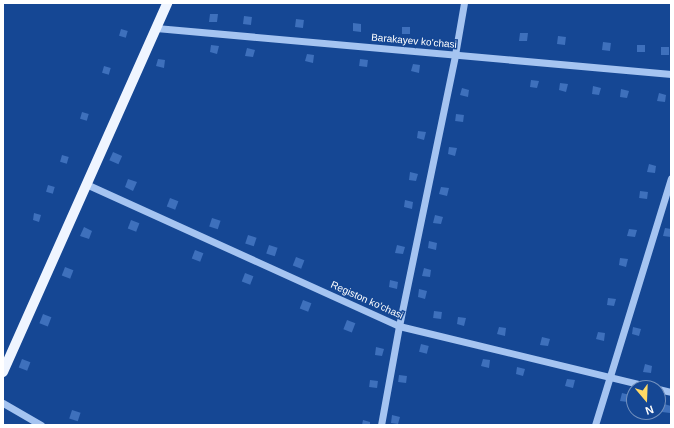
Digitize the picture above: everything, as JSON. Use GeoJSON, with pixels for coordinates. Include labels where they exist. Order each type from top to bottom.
{"type":"FeatureCollection","features":[{"type":"Feature","properties":{"kind":"main road"},"geometry":{"type":"LineString","coordinates":[[3,372],[167,3]]}},
{"type":"Feature","properties":{"kind":"street"},"geometry":{"type":"LineString","coordinates":[[381,425],[399,326],[455,55],[464,3]]}},
{"type":"Feature","properties":{"kind":"street","name":"Barakayev ko'chasi"},"geometry":{"type":"LineString","coordinates":[[156,28],[671,74]]}},
{"type":"Feature","properties":{"kind":"street"},"geometry":{"type":"LineString","coordinates":[[594,425],[671,178]]}},
{"type":"Feature","properties":{"kind":"street","name":"Registon ko'chasi"},"geometry":{"type":"LineString","coordinates":[[86,184],[399,326],[626,381]]}},
{"type":"Feature","properties":{"kind":"street"},"geometry":{"type":"LineString","coordinates":[[3,403],[41,425]]}},
{"type":"Feature","properties":{"kind":"building"},"geometry":{"type":"Polygon","coordinates":[[[210,14],[218,14],[217,22],[209,22],[210,14]]]}},
{"type":"Feature","properties":{"kind":"building"},"geometry":{"type":"Polygon","coordinates":[[[244,16],[252,17],[251,25],[243,24],[244,16]]]}},
{"type":"Feature","properties":{"kind":"building"},"geometry":{"type":"Polygon","coordinates":[[[296,19],[304,20],[303,28],[295,27],[296,19]]]}},
{"type":"Feature","properties":{"kind":"building"},"geometry":{"type":"Polygon","coordinates":[[[353,23],[361,24],[361,32],[353,31],[353,23]]]}},
{"type":"Feature","properties":{"kind":"building"},"geometry":{"type":"Polygon","coordinates":[[[402,27],[410,27],[410,34],[402,34],[402,27]]]}},
{"type":"Feature","properties":{"kind":"building"},"geometry":{"type":"Polygon","coordinates":[[[121,29],[128,31],[126,38],[119,36],[121,29]]]}},
{"type":"Feature","properties":{"kind":"building"},"geometry":{"type":"Polygon","coordinates":[[[520,33],[528,33],[527,41],[519,41],[520,33]]]}},
{"type":"Feature","properties":{"kind":"building"},"geometry":{"type":"Polygon","coordinates":[[[558,36],[566,37],[565,45],[557,44],[558,36]]]}},
{"type":"Feature","properties":{"kind":"building"},"geometry":{"type":"Polygon","coordinates":[[[603,42],[611,43],[610,51],[602,50],[603,42]]]}},
{"type":"Feature","properties":{"kind":"building"},"geometry":{"type":"Polygon","coordinates":[[[211,45],[219,46],[217,54],[210,52],[211,45]]]}},
{"type":"Feature","properties":{"kind":"building"},"geometry":{"type":"Polygon","coordinates":[[[637,45],[645,45],[645,52],[637,52],[637,45]]]}},
{"type":"Feature","properties":{"kind":"building"},"geometry":{"type":"Polygon","coordinates":[[[661,47],[669,47],[669,55],[661,55],[661,47]]]}},
{"type":"Feature","properties":{"kind":"building"},"geometry":{"type":"Polygon","coordinates":[[[247,48],[255,50],[253,57],[245,56],[247,48]]]}},
{"type":"Feature","properties":{"kind":"building"},"geometry":{"type":"Polygon","coordinates":[[[307,54],[314,55],[313,63],[305,61],[307,54]]]}},
{"type":"Feature","properties":{"kind":"building"},"geometry":{"type":"Polygon","coordinates":[[[158,59],[165,60],[164,68],[156,66],[158,59]]]}},
{"type":"Feature","properties":{"kind":"building"},"geometry":{"type":"Polygon","coordinates":[[[360,59],[368,60],[367,67],[359,66],[360,59]]]}},
{"type":"Feature","properties":{"kind":"building"},"geometry":{"type":"Polygon","coordinates":[[[413,64],[420,65],[419,73],[411,71],[413,64]]]}},
{"type":"Feature","properties":{"kind":"building"},"geometry":{"type":"Polygon","coordinates":[[[104,66],[111,68],[109,75],[102,73],[104,66]]]}},
{"type":"Feature","properties":{"kind":"building"},"geometry":{"type":"Polygon","coordinates":[[[531,80],[539,81],[537,88],[530,87],[531,80]]]}},
{"type":"Feature","properties":{"kind":"building"},"geometry":{"type":"Polygon","coordinates":[[[560,83],[568,84],[566,92],[559,90],[560,83]]]}},
{"type":"Feature","properties":{"kind":"building"},"geometry":{"type":"Polygon","coordinates":[[[593,86],[601,88],[599,95],[592,94],[593,86]]]}},
{"type":"Feature","properties":{"kind":"building"},"geometry":{"type":"Polygon","coordinates":[[[462,88],[469,90],[468,97],[460,95],[462,88]]]}},
{"type":"Feature","properties":{"kind":"building"},"geometry":{"type":"Polygon","coordinates":[[[621,89],[629,91],[627,98],[620,97],[621,89]]]}},
{"type":"Feature","properties":{"kind":"building"},"geometry":{"type":"Polygon","coordinates":[[[659,93],[666,95],[665,102],[657,101],[659,93]]]}},
{"type":"Feature","properties":{"kind":"building"},"geometry":{"type":"Polygon","coordinates":[[[82,112],[89,114],[87,121],[80,119],[82,112]]]}},
{"type":"Feature","properties":{"kind":"building"},"geometry":{"type":"Polygon","coordinates":[[[456,114],[464,115],[463,122],[455,121],[456,114]]]}},
{"type":"Feature","properties":{"kind":"building"},"geometry":{"type":"Polygon","coordinates":[[[418,131],[426,132],[424,140],[417,138],[418,131]]]}},
{"type":"Feature","properties":{"kind":"building"},"geometry":{"type":"Polygon","coordinates":[[[449,147],[457,148],[455,156],[448,154],[449,147]]]}},
{"type":"Feature","properties":{"kind":"building"},"geometry":{"type":"Polygon","coordinates":[[[113,152],[122,156],[118,164],[109,160],[113,152]]]}},
{"type":"Feature","properties":{"kind":"building"},"geometry":{"type":"Polygon","coordinates":[[[62,155],[69,157],[67,164],[60,162],[62,155]]]}},
{"type":"Feature","properties":{"kind":"building"},"geometry":{"type":"Polygon","coordinates":[[[649,164],[656,166],[655,173],[647,172],[649,164]]]}},
{"type":"Feature","properties":{"kind":"building"},"geometry":{"type":"Polygon","coordinates":[[[410,172],[418,174],[416,181],[409,180],[410,172]]]}},
{"type":"Feature","properties":{"kind":"building"},"geometry":{"type":"Polygon","coordinates":[[[128,179],[137,182],[133,191],[125,187],[128,179]]]}},
{"type":"Feature","properties":{"kind":"building"},"geometry":{"type":"Polygon","coordinates":[[[48,185],[55,187],[53,194],[46,192],[48,185]]]}},
{"type":"Feature","properties":{"kind":"building"},"geometry":{"type":"Polygon","coordinates":[[[441,187],[449,188],[447,196],[439,194],[441,187]]]}},
{"type":"Feature","properties":{"kind":"building"},"geometry":{"type":"Polygon","coordinates":[[[640,191],[648,192],[647,199],[639,198],[640,191]]]}},
{"type":"Feature","properties":{"kind":"building"},"geometry":{"type":"Polygon","coordinates":[[[170,198],[178,201],[175,210],[167,206],[170,198]]]}},
{"type":"Feature","properties":{"kind":"building"},"geometry":{"type":"Polygon","coordinates":[[[405,200],[413,202],[412,209],[404,207],[405,200]]]}},
{"type":"Feature","properties":{"kind":"building"},"geometry":{"type":"Polygon","coordinates":[[[34,213],[41,215],[39,222],[33,220],[34,213]]]}},
{"type":"Feature","properties":{"kind":"building"},"geometry":{"type":"Polygon","coordinates":[[[435,215],[443,217],[441,224],[433,223],[435,215]]]}},
{"type":"Feature","properties":{"kind":"building"},"geometry":{"type":"Polygon","coordinates":[[[212,218],[221,221],[218,229],[209,227],[212,218]]]}},
{"type":"Feature","properties":{"kind":"building"},"geometry":{"type":"Polygon","coordinates":[[[131,220],[139,223],[136,232],[128,228],[131,220]]]}},
{"type":"Feature","properties":{"kind":"building"},"geometry":{"type":"Polygon","coordinates":[[[84,227],[92,231],[89,239],[80,236],[84,227]]]}},
{"type":"Feature","properties":{"kind":"building"},"geometry":{"type":"Polygon","coordinates":[[[665,228],[671,229],[671,237],[663,236],[665,228]]]}},
{"type":"Feature","properties":{"kind":"building"},"geometry":{"type":"Polygon","coordinates":[[[629,229],[637,230],[635,237],[627,236],[629,229]]]}},
{"type":"Feature","properties":{"kind":"building"},"geometry":{"type":"Polygon","coordinates":[[[248,235],[257,238],[254,246],[245,244],[248,235]]]}},
{"type":"Feature","properties":{"kind":"building"},"geometry":{"type":"Polygon","coordinates":[[[429,241],[437,243],[436,250],[428,248],[429,241]]]}},
{"type":"Feature","properties":{"kind":"building"},"geometry":{"type":"Polygon","coordinates":[[[269,245],[278,248],[275,256],[266,254],[269,245]]]}},
{"type":"Feature","properties":{"kind":"building"},"geometry":{"type":"Polygon","coordinates":[[[397,245],[405,247],[403,254],[395,253],[397,245]]]}},
{"type":"Feature","properties":{"kind":"building"},"geometry":{"type":"Polygon","coordinates":[[[195,250],[203,253],[200,262],[192,258],[195,250]]]}},
{"type":"Feature","properties":{"kind":"building"},"geometry":{"type":"Polygon","coordinates":[[[296,257],[304,260],[301,269],[293,265],[296,257]]]}},
{"type":"Feature","properties":{"kind":"building"},"geometry":{"type":"Polygon","coordinates":[[[620,258],[628,259],[626,267],[619,265],[620,258]]]}},
{"type":"Feature","properties":{"kind":"building"},"geometry":{"type":"Polygon","coordinates":[[[65,267],[73,270],[70,279],[62,275],[65,267]]]}},
{"type":"Feature","properties":{"kind":"building"},"geometry":{"type":"Polygon","coordinates":[[[424,268],[431,270],[430,277],[422,276],[424,268]]]}},
{"type":"Feature","properties":{"kind":"building"},"geometry":{"type":"Polygon","coordinates":[[[245,273],[253,276],[250,285],[242,281],[245,273]]]}},
{"type":"Feature","properties":{"kind":"building"},"geometry":{"type":"Polygon","coordinates":[[[390,280],[398,282],[397,289],[389,287],[390,280]]]}},
{"type":"Feature","properties":{"kind":"building"},"geometry":{"type":"Polygon","coordinates":[[[419,289],[427,291],[425,299],[418,297],[419,289]]]}},
{"type":"Feature","properties":{"kind":"building"},"geometry":{"type":"Polygon","coordinates":[[[608,298],[616,299],[614,306],[607,305],[608,298]]]}},
{"type":"Feature","properties":{"kind":"building"},"geometry":{"type":"Polygon","coordinates":[[[303,300],[311,303],[308,312],[300,308],[303,300]]]}},
{"type":"Feature","properties":{"kind":"building"},"geometry":{"type":"Polygon","coordinates":[[[434,311],[442,312],[441,319],[433,318],[434,311]]]}},
{"type":"Feature","properties":{"kind":"building"},"geometry":{"type":"Polygon","coordinates":[[[43,314],[51,317],[48,327],[39,323],[43,314]]]}},
{"type":"Feature","properties":{"kind":"building"},"geometry":{"type":"Polygon","coordinates":[[[458,317],[466,318],[464,326],[457,324],[458,317]]]}},
{"type":"Feature","properties":{"kind":"building"},"geometry":{"type":"Polygon","coordinates":[[[347,320],[355,323],[352,333],[343,329],[347,320]]]}},
{"type":"Feature","properties":{"kind":"building"},"geometry":{"type":"Polygon","coordinates":[[[499,327],[506,328],[505,336],[497,334],[499,327]]]}},
{"type":"Feature","properties":{"kind":"building"},"geometry":{"type":"Polygon","coordinates":[[[633,327],[641,329],[639,336],[632,334],[633,327]]]}},
{"type":"Feature","properties":{"kind":"building"},"geometry":{"type":"Polygon","coordinates":[[[598,332],[605,333],[604,341],[596,339],[598,332]]]}},
{"type":"Feature","properties":{"kind":"building"},"geometry":{"type":"Polygon","coordinates":[[[542,337],[550,339],[548,346],[540,345],[542,337]]]}},
{"type":"Feature","properties":{"kind":"building"},"geometry":{"type":"Polygon","coordinates":[[[421,344],[429,346],[427,354],[419,352],[421,344]]]}},
{"type":"Feature","properties":{"kind":"building"},"geometry":{"type":"Polygon","coordinates":[[[376,347],[384,349],[382,356],[375,355],[376,347]]]}},
{"type":"Feature","properties":{"kind":"building"},"geometry":{"type":"Polygon","coordinates":[[[22,359],[30,362],[27,371],[19,367],[22,359]]]}},
{"type":"Feature","properties":{"kind":"building"},"geometry":{"type":"Polygon","coordinates":[[[483,359],[490,360],[489,368],[481,366],[483,359]]]}},
{"type":"Feature","properties":{"kind":"building"},"geometry":{"type":"Polygon","coordinates":[[[645,364],[652,366],[651,373],[643,372],[645,364]]]}},
{"type":"Feature","properties":{"kind":"building"},"geometry":{"type":"Polygon","coordinates":[[[517,367],[525,369],[523,376],[516,374],[517,367]]]}},
{"type":"Feature","properties":{"kind":"building"},"geometry":{"type":"Polygon","coordinates":[[[399,375],[407,376],[406,383],[398,382],[399,375]]]}},
{"type":"Feature","properties":{"kind":"building"},"geometry":{"type":"Polygon","coordinates":[[[567,379],[575,380],[573,388],[565,386],[567,379]]]}},
{"type":"Feature","properties":{"kind":"building"},"geometry":{"type":"Polygon","coordinates":[[[370,380],[378,381],[377,388],[369,387],[370,380]]]}},
{"type":"Feature","properties":{"kind":"building"},"geometry":{"type":"Polygon","coordinates":[[[622,393],[626,394],[626,402],[620,401],[622,393]]]}},
{"type":"Feature","properties":{"kind":"building"},"geometry":{"type":"Polygon","coordinates":[[[666,405],[671,406],[670,413],[666,412],[666,405]]]}},
{"type":"Feature","properties":{"kind":"building"},"geometry":{"type":"Polygon","coordinates":[[[72,410],[81,413],[78,421],[69,419],[72,410]]]}},
{"type":"Feature","properties":{"kind":"building"},"geometry":{"type":"Polygon","coordinates":[[[392,415],[400,417],[398,424],[391,423],[392,415]]]}},
{"type":"Feature","properties":{"kind":"building"},"geometry":{"type":"Polygon","coordinates":[[[363,420],[370,422],[370,425],[362,425],[363,420]]]}}]}
